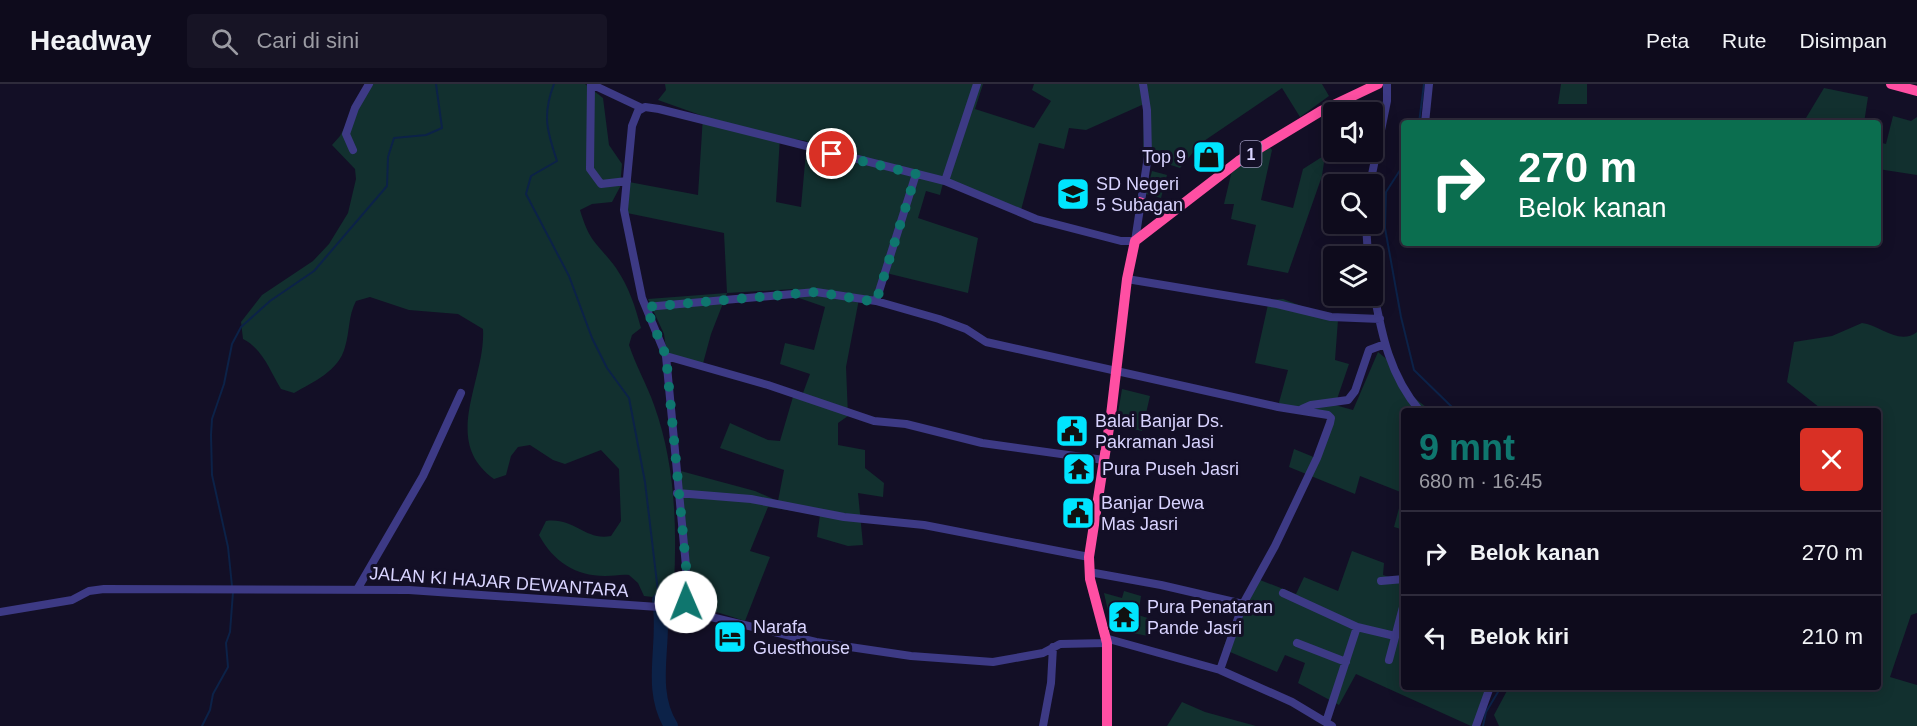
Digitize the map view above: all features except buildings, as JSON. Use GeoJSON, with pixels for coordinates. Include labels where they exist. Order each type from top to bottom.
{"type":"FeatureCollection","features":[{"type":"Feature","properties":{"kind":"highway","name":"1"},"geometry":{"type":"LineString","coordinates":[[1135,241],[1240,160],[1321,111],[1378,84]]}},
{"type":"Feature","properties":{"kind":"highway"},"geometry":{"type":"LineString","coordinates":[[1891,84],[1917,91]]}},
{"type":"Feature","properties":{"kind":"highway"},"geometry":{"type":"LineString","coordinates":[[1139,202],[1169,214]]}},
{"type":"Feature","properties":{"kind":"highway"},"geometry":{"type":"LineString","coordinates":[[1107,726],[1106,641],[1089,572],[1089,557],[1116,372],[1126,279],[1135,241]]}},
{"type":"Feature","properties":{"kind":"street"},"geometry":{"type":"LineString","coordinates":[[353,150],[346,134],[355,108],[369,84]]}},
{"type":"Feature","properties":{"kind":"street"},"geometry":{"type":"LineString","coordinates":[[627,181],[601,184],[590,169],[591,84],[642,108],[659,109],[747,134],[945,181],[1036,219],[1121,241],[1135,241],[1148,146],[1143,84]]}},
{"type":"Feature","properties":{"kind":"street"},"geometry":{"type":"LineString","coordinates":[[945,181],[977,84]]}},
{"type":"Feature","properties":{"kind":"street"},"geometry":{"type":"LineString","coordinates":[[1372,174],[1387,101],[1387,84]]}},
{"type":"Feature","properties":{"kind":"street"},"geometry":{"type":"LineString","coordinates":[[1425,120],[1429,84]]}},
{"type":"Feature","properties":{"kind":"street"},"geometry":{"type":"LineString","coordinates":[[642,108],[635,116],[632,126],[626,220],[646,307],[666,356],[687,583],[685,609]]}},
{"type":"Feature","properties":{"kind":"street"},"geometry":{"type":"LineString","coordinates":[[876,302],[916,174]]}},
{"type":"Feature","properties":{"kind":"street"},"geometry":{"type":"LineString","coordinates":[[1126,279],[1277,304],[1342,319],[1380,319]]}},
{"type":"Feature","properties":{"kind":"street"},"geometry":{"type":"LineString","coordinates":[[646,307],[816,292],[876,302],[958,326],[986,342],[1278,407],[1302,409],[1328,415],[1331,418],[1330,423],[1317,458],[1275,546],[1243,604],[1220,670]]}},
{"type":"Feature","properties":{"kind":"street"},"geometry":{"type":"LineString","coordinates":[[1377,306],[1385,344],[1395,375],[1404,392],[1417,408]]}},
{"type":"Feature","properties":{"kind":"street"},"geometry":{"type":"LineString","coordinates":[[1302,409],[1317,403],[1348,400],[1355,391],[1369,350],[1385,344]]}},
{"type":"Feature","properties":{"kind":"street"},"geometry":{"type":"LineString","coordinates":[[666,356],[768,385],[874,422],[906,424],[982,442],[1104,460]]}},
{"type":"Feature","properties":{"kind":"street"},"geometry":{"type":"LineString","coordinates":[[358,588],[423,476],[461,393]]}},
{"type":"Feature","properties":{"kind":"street"},"geometry":{"type":"LineString","coordinates":[[678,493],[774,502],[880,522],[937,527],[1089,557]]}},
{"type":"Feature","properties":{"kind":"street"},"geometry":{"type":"LineString","coordinates":[[1089,572],[1161,585],[1243,604]]}},
{"type":"Feature","properties":{"kind":"street"},"geometry":{"type":"LineString","coordinates":[[1381,581],[1401,579]]}},
{"type":"Feature","properties":{"kind":"street","name":"JALAN KI HAJAR DEWANTARA"},"geometry":{"type":"LineString","coordinates":[[0,612],[72,600],[95,590],[358,588],[512,595],[685,609],[816,642],[911,657],[1006,661],[1043,653],[1060,644],[1106,641],[1220,670],[1292,702],[1329,724]]}},
{"type":"Feature","properties":{"kind":"street"},"geometry":{"type":"LineString","coordinates":[[1283,593],[1358,627],[1395,636]]}},
{"type":"Feature","properties":{"kind":"street"},"geometry":{"type":"LineString","coordinates":[[1389,660],[1401,614]]}},
{"type":"Feature","properties":{"kind":"street"},"geometry":{"type":"LineString","coordinates":[[1329,724],[1358,627]]}},
{"type":"Feature","properties":{"kind":"street"},"geometry":{"type":"LineString","coordinates":[[1297,643],[1346,662]]}},
{"type":"Feature","properties":{"kind":"street"},"geometry":{"type":"LineString","coordinates":[[1043,726],[1051,682],[1053,647]]}},
{"type":"Feature","properties":{"kind":"street"},"geometry":{"type":"LineString","coordinates":[[1476,726],[1489,690]]}},
{"type":"Feature","properties":{"kind":"green space"},"geometry":{"type":"Polygon","coordinates":[[[367,84],[585,84],[603,98],[609,145],[622,164],[620,187],[612,202],[592,204],[580,210],[591,236],[621,275],[634,304],[641,328],[632,335],[629,345],[661,427],[670,472],[675,517],[674,585],[661,598],[644,596],[638,583],[629,575],[594,575],[575,570],[558,559],[539,535],[546,521],[556,521],[564,522],[594,535],[611,536],[621,521],[619,469],[601,450],[565,464],[553,460],[530,445],[518,447],[511,456],[506,475],[494,479],[478,463],[470,446],[468,428],[469,409],[482,349],[483,329],[458,314],[409,310],[370,297],[356,301],[345,347],[337,363],[317,380],[294,393],[281,389],[261,354],[243,339],[241,322],[262,295],[313,261],[329,244],[348,213],[356,179],[355,169],[332,145],[340,136],[367,84]]]}},
{"type":"Feature","properties":{"kind":"green space"},"geometry":{"type":"Polygon","coordinates":[[[665,84],[983,84],[975,109],[1034,128],[1051,101],[1032,90],[1034,84],[1322,84],[1329,96],[1300,117],[1282,88],[1201,143],[1180,168],[1143,156],[1144,104],[1086,130],[1069,128],[1064,149],[1039,143],[1021,210],[944,179],[940,195],[926,191],[918,218],[978,238],[968,293],[886,273],[880,305],[859,299],[846,367],[848,416],[838,423],[838,445],[865,450],[865,468],[884,483],[883,497],[858,493],[863,545],[848,546],[817,537],[820,515],[768,507],[750,551],[770,557],[745,621],[688,603],[677,470],[755,491],[778,501],[784,470],[720,448],[730,423],[768,440],[780,441],[795,390],[803,393],[810,374],[780,364],[785,343],[814,350],[825,307],[796,297],[795,289],[727,293],[724,233],[627,213],[629,182],[698,195],[703,116],[658,100],[666,90],[665,84]],[[780,137],[776,202],[801,207],[807,141],[780,137]]]}},
{"type":"Feature","properties":{"kind":"green space"},"geometry":{"type":"Polygon","coordinates":[[[1561,84],[1587,84],[1587,104],[1558,104],[1561,84]]]}},
{"type":"Feature","properties":{"kind":"green space"},"geometry":{"type":"Polygon","coordinates":[[[1824,88],[1868,97],[1864,120],[1805,120],[1824,88]]]}},
{"type":"Feature","properties":{"kind":"green space"},"geometry":{"type":"Polygon","coordinates":[[[1893,116],[1911,121],[1917,117],[1917,175],[1881,169],[1881,143],[1886,144],[1893,116]]]}},
{"type":"Feature","properties":{"kind":"green space"},"geometry":{"type":"Polygon","coordinates":[[[1265,142],[1272,150],[1261,200],[1293,208],[1303,169],[1323,156],[1322,176],[1288,273],[1247,265],[1256,225],[1231,219],[1234,204],[1224,204],[1233,166],[1265,142]]]}},
{"type":"Feature","properties":{"kind":"green space"},"geometry":{"type":"Polygon","coordinates":[[[1152,171],[1167,175],[1161,198],[1146,194],[1152,171]]]}},
{"type":"Feature","properties":{"kind":"green space"},"geometry":{"type":"Polygon","coordinates":[[[727,293],[711,334],[702,367],[667,357],[664,334],[648,299],[727,293]]]}},
{"type":"Feature","properties":{"kind":"green space"},"geometry":{"type":"Polygon","coordinates":[[[1283,299],[1338,320],[1335,360],[1349,364],[1335,405],[1353,410],[1378,352],[1395,366],[1412,396],[1427,408],[1401,408],[1401,492],[1360,476],[1355,494],[1289,467],[1294,449],[1316,458],[1329,418],[1278,406],[1288,370],[1255,363],[1269,300],[1283,299]]]}},
{"type":"Feature","properties":{"kind":"green space"},"geometry":{"type":"Polygon","coordinates":[[[1862,323],[1896,336],[1910,336],[1917,332],[1917,613],[1911,615],[1890,677],[1917,685],[1917,726],[1499,726],[1494,715],[1507,690],[1881,690],[1881,408],[1820,408],[1787,382],[1794,342],[1832,336],[1862,323]]]}},
{"type":"Feature","properties":{"kind":"green space"},"geometry":{"type":"Polygon","coordinates":[[[1122,389],[1150,396],[1142,431],[1116,425],[1122,389]]]}},
{"type":"Feature","properties":{"kind":"green space"},"geometry":{"type":"Polygon","coordinates":[[[1401,501],[1401,529],[1394,527],[1401,501]]]}},
{"type":"Feature","properties":{"kind":"green space"},"geometry":{"type":"Polygon","coordinates":[[[1352,551],[1384,563],[1383,575],[1401,581],[1401,690],[1489,690],[1479,726],[1471,726],[1356,674],[1339,705],[1298,683],[1305,663],[1285,655],[1277,672],[1223,649],[1236,615],[1255,578],[1296,594],[1304,577],[1338,591],[1352,551]]]}},
{"type":"Feature","properties":{"kind":"green space"},"geometry":{"type":"Polygon","coordinates":[[[1124,591],[1141,596],[1138,615],[1151,619],[1148,636],[1112,629],[1104,593],[1122,598],[1124,591]]]}},
{"type":"Feature","properties":{"kind":"green space"},"geometry":{"type":"Polygon","coordinates":[[[1182,702],[1205,712],[1256,726],[1167,726],[1182,702]]]}},
{"type":"Feature","properties":{"kind":"waterway"},"geometry":{"type":"LineString","coordinates":[[232,586],[228,547],[212,475],[211,435],[212,419],[224,384],[232,344],[241,327],[270,301],[314,271],[387,186],[388,157],[394,138],[426,135],[442,128],[436,84]]}},
{"type":"Feature","properties":{"kind":"waterway"},"geometry":{"type":"LineString","coordinates":[[554,84],[548,105],[547,123],[557,161],[531,176],[526,194],[569,276],[592,338],[607,368],[629,398],[645,482],[659,600]]}},
{"type":"Feature","properties":{"kind":"waterway"},"geometry":{"type":"LineString","coordinates":[[1419,120],[1424,84]]}},
{"type":"Feature","properties":{"kind":"waterway"},"geometry":{"type":"LineString","coordinates":[[1401,169],[1386,192],[1385,228],[1401,317],[1414,370],[1453,408]]}},
{"type":"Feature","properties":{"kind":"waterway"},"geometry":{"type":"LineString","coordinates":[[202,726],[210,710],[213,694],[228,667],[226,643],[230,632],[233,592]]}},
{"type":"Feature","properties":{"kind":"waterway"},"geometry":{"type":"LineString","coordinates":[[659,600],[661,616],[660,696],[671,726]]}},
{"type":"Feature","properties":{"kind":"waterway"},"geometry":{"type":"LineString","coordinates":[[1483,726],[1486,712],[1499,690]]}},
{"type":"Feature","properties":{"kind":"place","name":"Top 9"},"geometry":{"type":"Point","coordinates":[1209,157]}},
{"type":"Feature","properties":{"kind":"place","name":"SD Negeri 5 Subagan"},"geometry":{"type":"Point","coordinates":[1073,194]}},
{"type":"Feature","properties":{"kind":"place","name":"Balai Banjar Ds. Pakraman Jasi"},"geometry":{"type":"Point","coordinates":[1072,431]}},
{"type":"Feature","properties":{"kind":"place","name":"Pura Puseh Jasri"},"geometry":{"type":"Point","coordinates":[1079,469]}},
{"type":"Feature","properties":{"kind":"place","name":"Banjar Dewa Mas Jasri"},"geometry":{"type":"Point","coordinates":[1078,513]}},
{"type":"Feature","properties":{"kind":"place","name":"Pura Penataran Pande Jasri"},"geometry":{"type":"Point","coordinates":[1124,617]}},
{"type":"Feature","properties":{"kind":"place","name":"Narafa Guesthouse"},"geometry":{"type":"Point","coordinates":[730,637]}},
{"type":"Feature","properties":{"kind":"route"},"geometry":{"type":"LineString","coordinates":[[686,602],[686,566],[676,486],[676,456],[668,405],[666,356],[646,307],[816,292],[876,302],[916,174],[832,154]]}}]}
